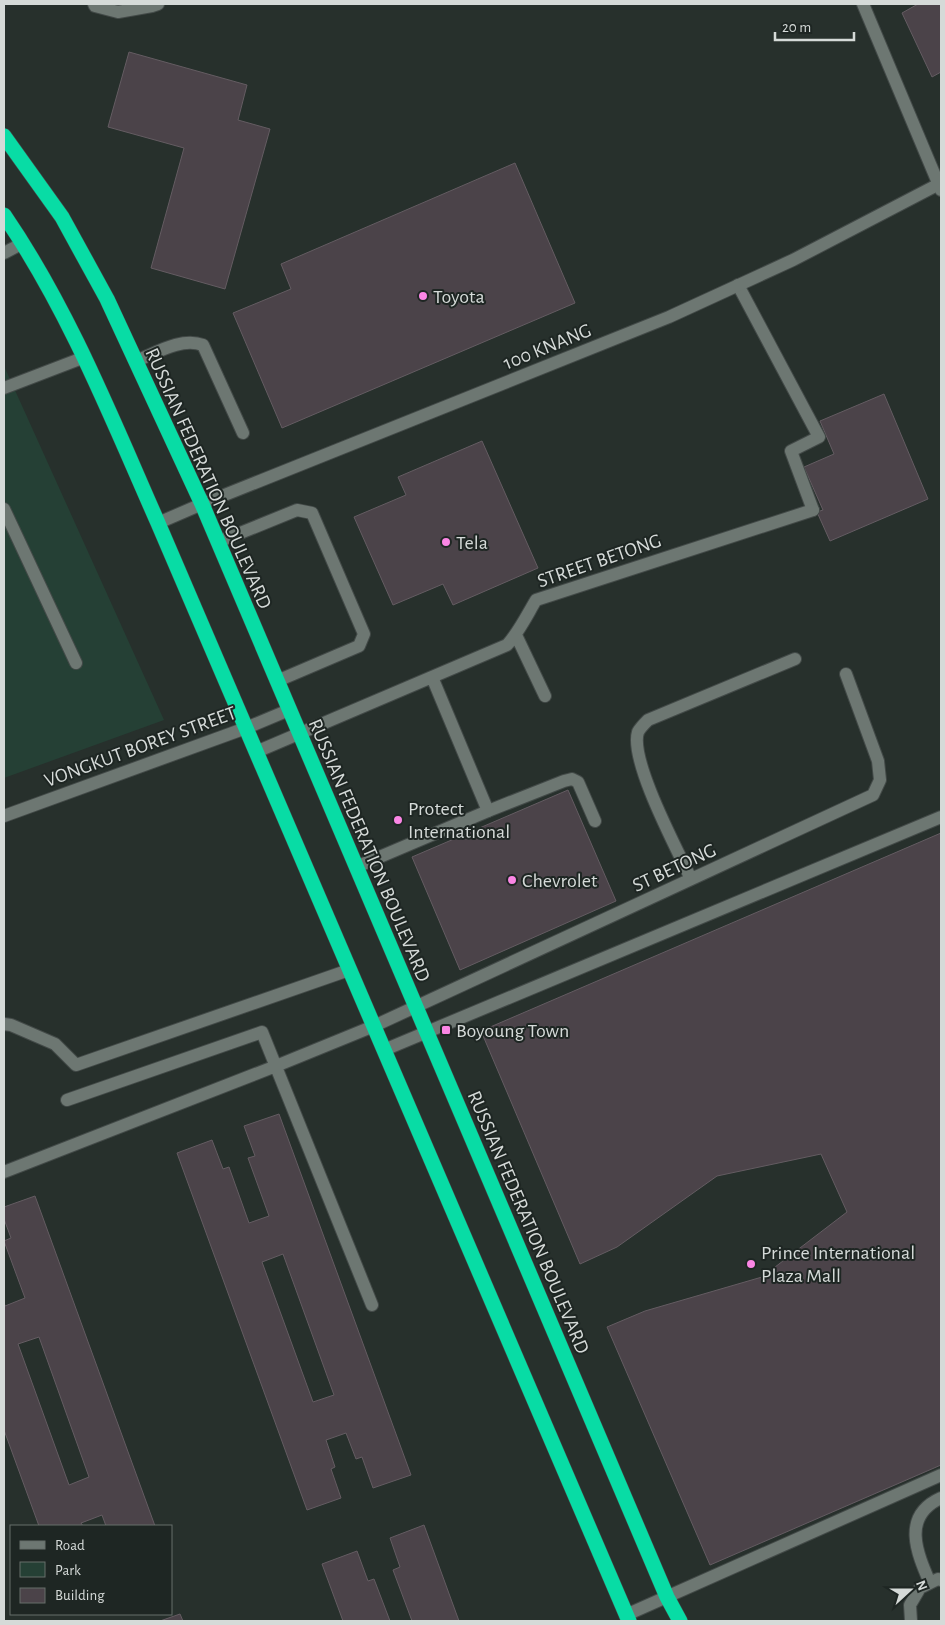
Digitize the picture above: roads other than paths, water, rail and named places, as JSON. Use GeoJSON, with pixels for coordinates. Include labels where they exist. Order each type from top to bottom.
{"type":"FeatureCollection","features":[{"type":"Feature","properties":{"kind":"highway","name":"RUSSIAN FEDERATION BOULEVARD"},"geometry":{"type":"LineString","coordinates":[[4,136],[62,218],[108,299],[202,504],[666,1597],[680,1621]]}},
{"type":"Feature","properties":{"kind":"highway"},"geometry":{"type":"LineString","coordinates":[[4,215],[23,243],[85,357],[628,1618]]}},
{"type":"Feature","properties":{"kind":"street"},"geometry":{"type":"LineString","coordinates":[[94,4],[118,12],[158,4]]}},
{"type":"Feature","properties":{"kind":"street"},"geometry":{"type":"LineString","coordinates":[[863,4],[940,186]]}},
{"type":"Feature","properties":{"kind":"street","name":"100 KNANG"},"geometry":{"type":"LineString","coordinates":[[158,523],[669,317],[793,260],[940,186]]}},
{"type":"Feature","properties":{"kind":"street"},"geometry":{"type":"LineString","coordinates":[[4,253],[23,243]]}},
{"type":"Feature","properties":{"kind":"street","name":"STREET BETONG"},"geometry":{"type":"LineString","coordinates":[[256,752],[507,645],[516,635],[536,600],[813,510],[791,452],[819,437],[738,284]]}},
{"type":"Feature","properties":{"kind":"street"},"geometry":{"type":"LineString","coordinates":[[136,361],[182,343],[193,341],[203,344],[243,433]]}},
{"type":"Feature","properties":{"kind":"street"},"geometry":{"type":"LineString","coordinates":[[4,388],[85,357]]}},
{"type":"Feature","properties":{"kind":"street"},"geometry":{"type":"LineString","coordinates":[[4,509],[76,663]]}},
{"type":"Feature","properties":{"kind":"street"},"geometry":{"type":"LineString","coordinates":[[218,542],[297,510],[312,513],[364,634],[359,646],[277,681]]}},
{"type":"Feature","properties":{"kind":"street"},"geometry":{"type":"LineString","coordinates":[[516,635],[545,696]]}},
{"type":"Feature","properties":{"kind":"street"},"geometry":{"type":"LineString","coordinates":[[691,879],[658,809],[643,770],[637,744],[638,731],[648,720],[796,659]]}},
{"type":"Feature","properties":{"kind":"street","name":"ST BETONG"},"geometry":{"type":"LineString","coordinates":[[4,1172],[374,1026],[873,795],[880,780],[878,761],[846,674]]}},
{"type":"Feature","properties":{"kind":"street"},"geometry":{"type":"LineString","coordinates":[[432,677],[488,811]]}},
{"type":"Feature","properties":{"kind":"street","name":"VONGKUT BOREY STREET"},"geometry":{"type":"LineString","coordinates":[[4,816],[246,728],[289,710]]}},
{"type":"Feature","properties":{"kind":"street"},"geometry":{"type":"LineString","coordinates":[[356,867],[488,811],[572,779],[578,782],[595,821]]}},
{"type":"Feature","properties":{"kind":"street"},"geometry":{"type":"LineString","coordinates":[[384,1050],[941,817]]}},
{"type":"Feature","properties":{"kind":"street"},"geometry":{"type":"LineString","coordinates":[[4,1024],[11,1025],[55,1044],[76,1065],[350,970]]}},
{"type":"Feature","properties":{"kind":"street"},"geometry":{"type":"LineString","coordinates":[[67,1100],[262,1032],[372,1305]]}},
{"type":"Feature","properties":{"kind":"street"},"geometry":{"type":"LineString","coordinates":[[628,1618],[666,1597],[941,1475]]}},
{"type":"Feature","properties":{"kind":"street"},"geometry":{"type":"LineString","coordinates":[[911,1621],[910,1605],[920,1588],[936,1582],[918,1554],[915,1532],[927,1506],[941,1498]]}},
{"type":"Feature","properties":{"kind":"place","name":"Toyota"},"geometry":{"type":"Point","coordinates":[423,296]}},
{"type":"Feature","properties":{"kind":"place","name":"Tela"},"geometry":{"type":"Point","coordinates":[446,542]}},
{"type":"Feature","properties":{"kind":"place","name":"Protect International"},"geometry":{"type":"Point","coordinates":[398,820]}},
{"type":"Feature","properties":{"kind":"place","name":"Chevrolet"},"geometry":{"type":"Point","coordinates":[512,880]}},
{"type":"Feature","properties":{"kind":"place","name":"Boyoung Town"},"geometry":{"type":"Point","coordinates":[446,1030]}},
{"type":"Feature","properties":{"kind":"place","name":"Prince International Plaza Mall"},"geometry":{"type":"Point","coordinates":[751,1264]}}]}
